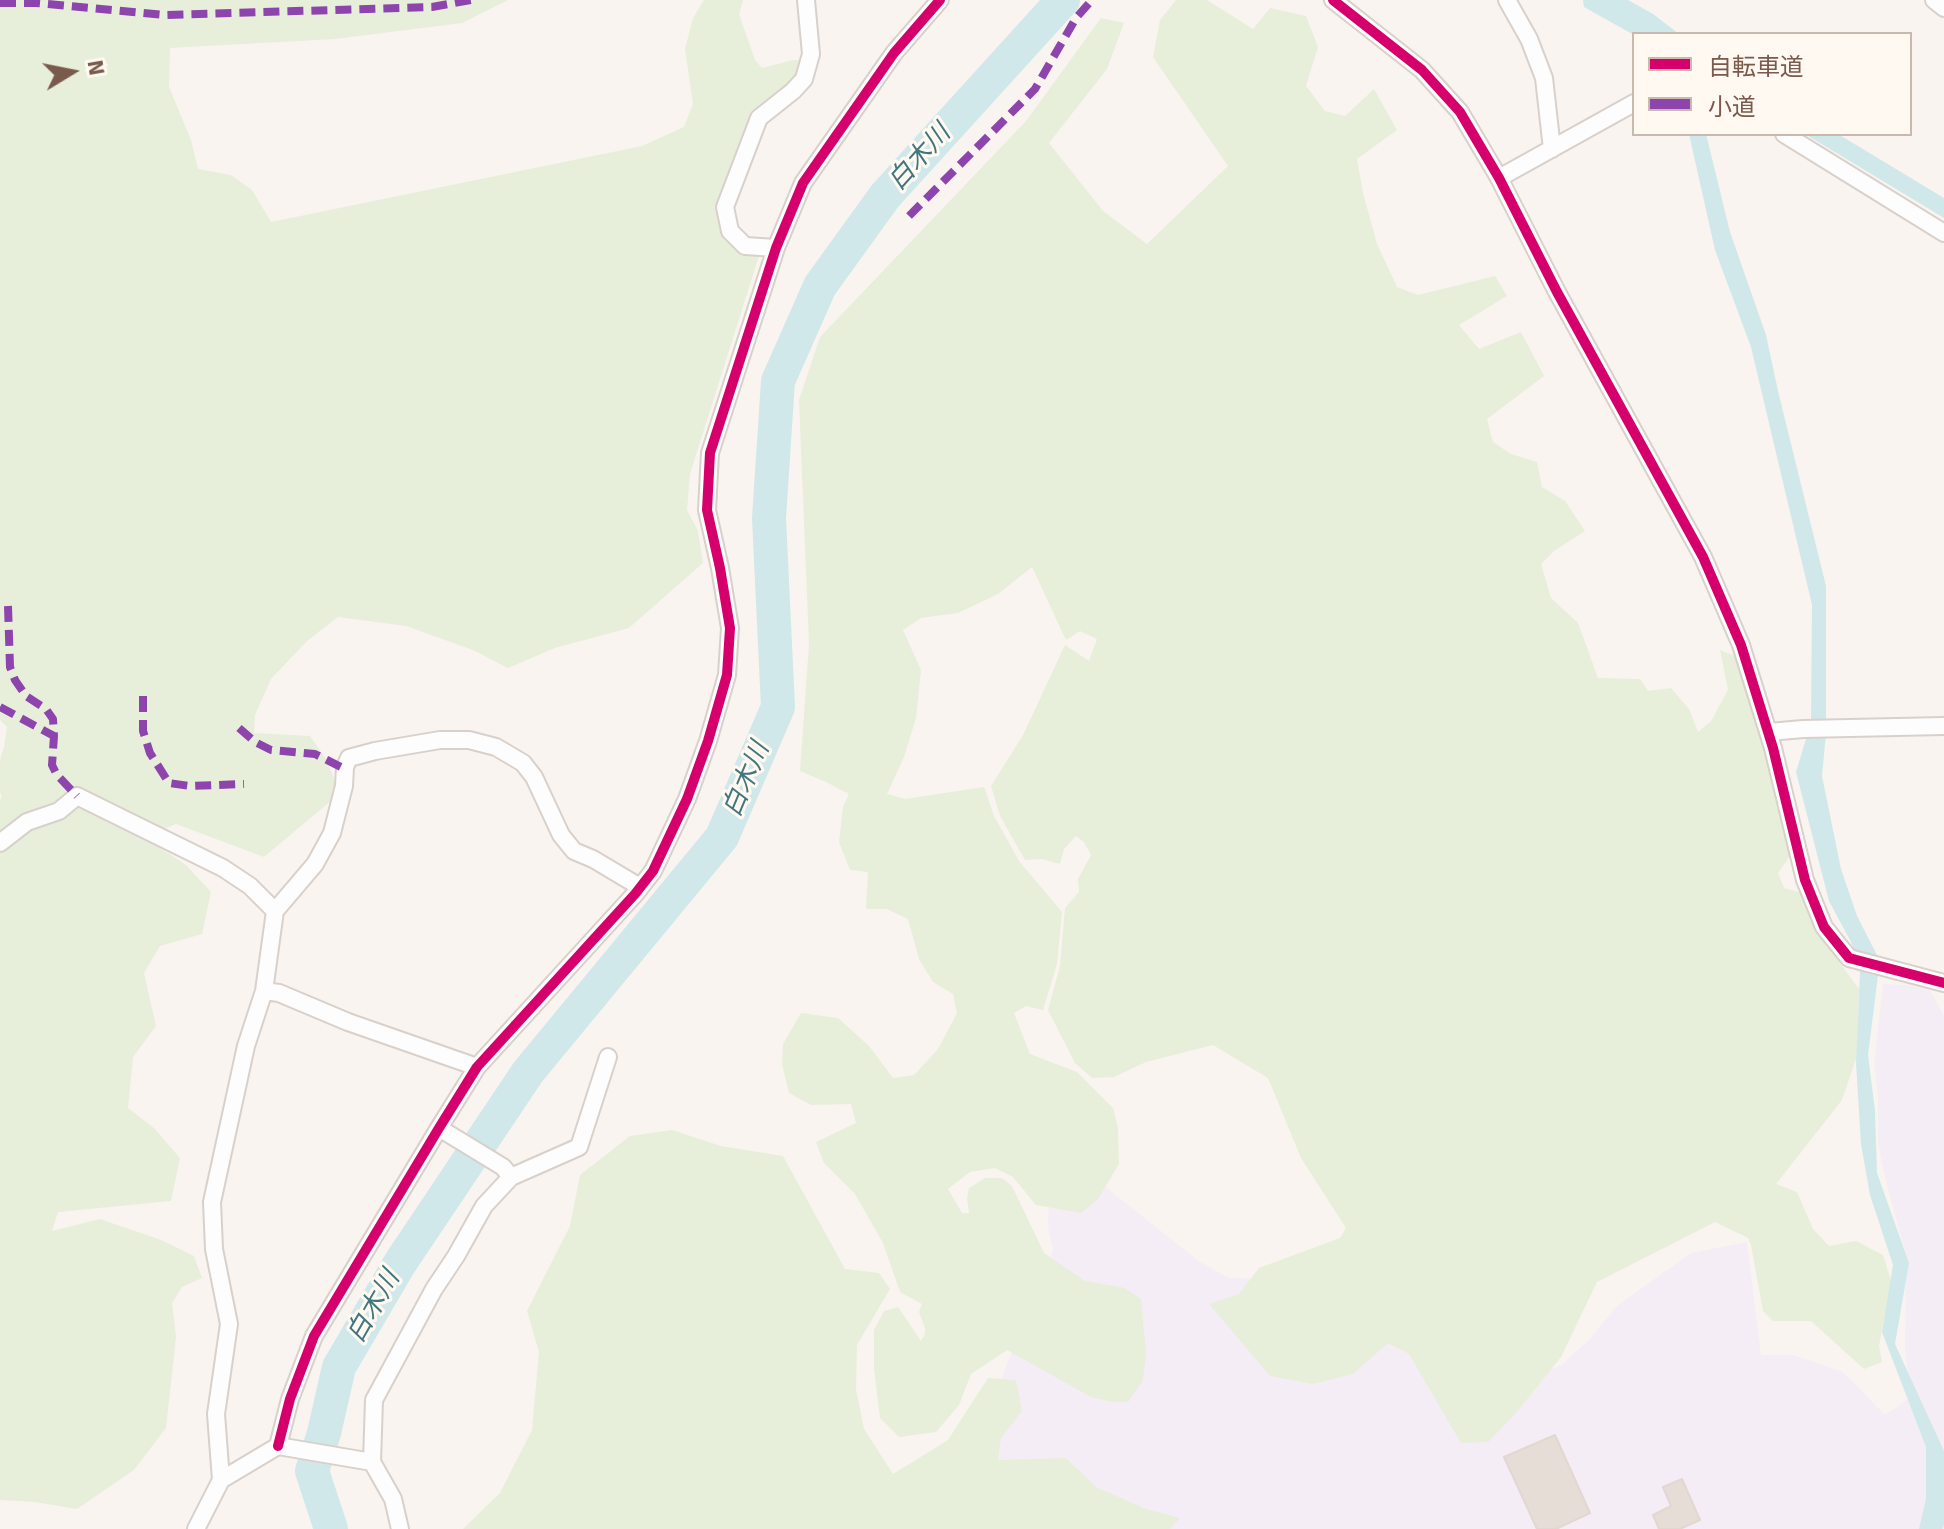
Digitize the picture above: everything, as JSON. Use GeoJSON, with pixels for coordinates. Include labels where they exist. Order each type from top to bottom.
{"type":"FeatureCollection","features":[{"type":"Feature","properties":{"kind":"street"},"geometry":{"type":"LineString","coordinates":[[776,248],[745,246],[730,231],[725,207],[759,118],[804,79],[811,54],[806,0]]}},
{"type":"Feature","properties":{"kind":"street"},"geometry":{"type":"LineString","coordinates":[[287,1447],[290,1399],[314,1336],[439,1128],[477,1067],[653,871],[687,799],[727,675],[730,628],[707,510],[710,453],[776,248],[803,183],[894,53],[940,0]]}},
{"type":"Feature","properties":{"kind":"street"},"geometry":{"type":"LineString","coordinates":[[1333,0],[1422,70],[1460,112],[1499,178],[1557,292],[1703,557],[1741,645],[1769,732],[1805,880],[1824,927],[1849,958],[1943,985]]}},
{"type":"Feature","properties":{"kind":"street"},"geometry":{"type":"LineString","coordinates":[[1507,0],[1529,39],[1544,78],[1552,149]]}},
{"type":"Feature","properties":{"kind":"street"},"geometry":{"type":"LineString","coordinates":[[1934,0],[1944,8]]}},
{"type":"Feature","properties":{"kind":"street"},"geometry":{"type":"LineString","coordinates":[[1499,178],[1632,104]]}},
{"type":"Feature","properties":{"kind":"street"},"geometry":{"type":"LineString","coordinates":[[1787,136],[1944,233]]}},
{"type":"Feature","properties":{"kind":"street"},"geometry":{"type":"LineString","coordinates":[[1769,732],[1944,726]]}},
{"type":"Feature","properties":{"kind":"street"},"geometry":{"type":"LineString","coordinates":[[196,1529],[221,1480],[216,1414],[229,1324],[214,1249],[212,1202],[246,1046],[264,991],[275,911],[315,864],[332,833],[349,758],[440,740],[469,740],[496,747],[523,763],[534,777],[561,835],[574,851],[640,887]]}},
{"type":"Feature","properties":{"kind":"street"},"geometry":{"type":"LineString","coordinates":[[0,843],[27,822],[59,811],[77,796],[223,868],[250,886],[275,911]]}},
{"type":"Feature","properties":{"kind":"street"},"geometry":{"type":"LineString","coordinates":[[264,991],[279,993],[348,1022],[477,1067]]}},
{"type":"Feature","properties":{"kind":"street"},"geometry":{"type":"LineString","coordinates":[[400,1529],[393,1499],[372,1462],[374,1400],[434,1289],[507,1172],[579,1147],[608,1057]]}},
{"type":"Feature","properties":{"kind":"street"},"geometry":{"type":"LineString","coordinates":[[439,1128],[507,1172]]}},
{"type":"Feature","properties":{"kind":"street"},"geometry":{"type":"LineString","coordinates":[[221,1480],[287,1447],[372,1462]]}},
{"type":"Feature","properties":{"kind":"shaded area"},"geometry":{"type":"Polygon","coordinates":[[[1883,984],[1930,990],[1944,1016],[1944,1529],[1030,1529],[1007,1491],[956,1426],[1001,1379],[1053,1251],[1048,1227],[1050,1143],[1200,1262],[1229,1278],[1266,1279],[1332,1252],[1466,1392],[1560,1366],[1588,1341],[1617,1306],[1691,1253],[1747,1242],[1761,1355],[1794,1355],[1843,1372],[1885,1415],[1916,1394],[1907,1369],[1905,1347],[1906,1255],[1878,1142],[1874,1064],[1883,984]]]}},
{"type":"Feature","properties":{"kind":"green space"},"geometry":{"type":"Polygon","coordinates":[[[0,0],[508,0],[462,23],[335,39],[170,48],[169,87],[191,140],[198,169],[231,175],[252,190],[271,222],[642,146],[684,127],[693,104],[685,49],[693,18],[704,0],[743,0],[739,14],[755,60],[762,68],[802,60],[798,80],[764,104],[727,191],[742,252],[759,256],[690,474],[687,510],[698,531],[703,563],[629,628],[555,648],[508,668],[473,650],[406,626],[338,617],[307,641],[271,679],[255,715],[254,733],[310,736],[326,759],[339,790],[332,800],[264,857],[176,824],[159,831],[75,792],[0,838],[0,760],[7,727],[0,720],[0,0]]]}},
{"type":"Feature","properties":{"kind":"green space"},"geometry":{"type":"Polygon","coordinates":[[[1176,0],[1207,0],[1253,29],[1270,8],[1306,16],[1318,47],[1306,86],[1325,111],[1345,116],[1374,89],[1397,130],[1357,159],[1377,244],[1397,287],[1418,295],[1495,276],[1507,296],[1459,325],[1479,349],[1521,332],[1544,376],[1487,419],[1493,442],[1511,454],[1537,462],[1542,487],[1565,501],[1585,531],[1554,551],[1541,564],[1551,598],[1578,623],[1598,678],[1640,679],[1648,691],[1671,688],[1689,709],[1698,732],[1711,721],[1728,690],[1720,650],[1735,656],[1762,729],[1790,856],[1778,873],[1784,888],[1803,893],[1818,933],[1859,989],[1857,1056],[1842,1100],[1776,1184],[1797,1192],[1813,1229],[1829,1246],[1856,1241],[1883,1255],[1893,1287],[1879,1346],[1882,1362],[1864,1369],[1811,1321],[1773,1321],[1763,1311],[1748,1238],[1715,1222],[1597,1282],[1561,1357],[1488,1442],[1461,1443],[1409,1354],[1388,1343],[1353,1374],[1313,1384],[1270,1376],[1209,1304],[1239,1294],[1259,1268],[1340,1238],[1346,1228],[1301,1158],[1268,1078],[1213,1045],[1146,1062],[1114,1077],[1092,1078],[1075,1063],[1048,1010],[1060,966],[1065,908],[1079,892],[1078,879],[1091,855],[1084,842],[1076,836],[1064,849],[1060,864],[1042,859],[1025,860],[1000,816],[991,786],[1023,735],[1065,645],[1089,661],[1097,639],[1080,631],[1066,640],[1032,567],[998,594],[958,613],[921,618],[903,630],[921,670],[916,718],[904,757],[887,794],[905,799],[984,787],[994,816],[1019,861],[1062,912],[1057,964],[1043,1010],[1026,1006],[1014,1013],[1030,1054],[1077,1072],[1113,1108],[1118,1128],[1119,1164],[1098,1199],[1081,1213],[1036,1205],[1013,1177],[995,1168],[970,1172],[948,1189],[962,1213],[969,1213],[969,1188],[985,1178],[1002,1178],[1012,1186],[1044,1253],[1085,1281],[1125,1288],[1141,1299],[1146,1352],[1143,1380],[1128,1402],[1113,1402],[1091,1397],[1007,1350],[971,1374],[959,1405],[936,1432],[899,1437],[880,1418],[874,1369],[874,1330],[884,1311],[898,1307],[921,1341],[925,1334],[919,1312],[922,1304],[900,1292],[883,1243],[855,1194],[824,1163],[816,1142],[856,1123],[851,1104],[811,1105],[789,1093],[782,1064],[783,1044],[801,1013],[838,1018],[869,1046],[893,1078],[914,1075],[938,1049],[957,1013],[953,994],[933,982],[919,959],[908,919],[887,909],[866,909],[868,872],[850,870],[839,842],[843,807],[849,794],[800,771],[809,644],[799,400],[820,337],[1026,121],[1101,18],[1124,23],[1107,69],[1049,143],[1103,211],[1147,244],[1228,166],[1153,57],[1160,20],[1176,0]]]}},
{"type":"Feature","properties":{"kind":"green space"},"geometry":{"type":"Polygon","coordinates":[[[77,801],[148,836],[151,842],[186,865],[211,892],[202,934],[160,946],[144,973],[156,1026],[133,1057],[128,1108],[154,1128],[180,1158],[171,1201],[58,1212],[52,1231],[100,1219],[161,1240],[194,1256],[202,1278],[182,1287],[172,1303],[176,1337],[166,1428],[134,1470],[77,1509],[0,1500],[0,846],[77,801]]]}},
{"type":"Feature","properties":{"kind":"green space"},"geometry":{"type":"Polygon","coordinates":[[[672,1130],[721,1146],[783,1156],[845,1269],[879,1273],[890,1289],[857,1345],[856,1389],[864,1429],[893,1474],[948,1440],[988,1378],[1016,1380],[1022,1411],[1001,1438],[998,1460],[1066,1458],[1096,1487],[1146,1509],[1180,1518],[1170,1529],[463,1529],[500,1493],[532,1430],[539,1352],[527,1311],[570,1226],[580,1175],[630,1136],[672,1130]]]}},
{"type":"Feature","properties":{"kind":"water"},"geometry":{"type":"Polygon","coordinates":[[[1583,0],[1628,0],[1676,32],[1632,34],[1584,7],[1583,0]]]}},
{"type":"Feature","properties":{"kind":"water"},"geometry":{"type":"Polygon","coordinates":[[[1689,136],[1706,136],[1730,232],[1766,335],[1826,586],[1826,733],[1822,776],[1841,869],[1857,916],[1878,957],[1868,1055],[1875,1111],[1877,1173],[1909,1263],[1895,1344],[1944,1451],[1942,1529],[1919,1529],[1926,1499],[1926,1447],[1882,1332],[1893,1265],[1870,1195],[1861,1144],[1856,1063],[1860,973],[1851,942],[1829,901],[1796,772],[1811,722],[1812,605],[1751,347],[1715,250],[1689,136]]]}},
{"type":"Feature","properties":{"kind":"water"},"geometry":{"type":"Polygon","coordinates":[[[1808,136],[1841,136],[1944,198],[1944,218],[1808,136]]]}},
{"type":"Feature","properties":{"kind":"building"},"geometry":{"type":"Polygon","coordinates":[[[1555,1435],[1590,1513],[1556,1529],[1537,1529],[1504,1457],[1555,1435]]]}},
{"type":"Feature","properties":{"kind":"building"},"geometry":{"type":"Polygon","coordinates":[[[1682,1479],[1700,1520],[1680,1529],[1659,1529],[1653,1515],[1671,1506],[1663,1487],[1682,1479]]]}},
{"type":"Feature","properties":{"kind":"waterway","name":"白木川"},"geometry":{"type":"LineString","coordinates":[[331,1529],[312,1471],[339,1367],[400,1263],[528,1072],[722,837],[778,707],[769,518],[778,381],[820,286],[885,196],[1063,0]]}},
{"type":"Feature","properties":{"kind":"marked path"},"geometry":{"type":"LineString","coordinates":[[0,3],[36,3],[166,15],[432,7],[471,0]]}},
{"type":"Feature","properties":{"kind":"marked path"},"geometry":{"type":"LineString","coordinates":[[909,216],[1035,89],[1076,18],[1092,0]]}},
{"type":"Feature","properties":{"kind":"marked path"},"geometry":{"type":"LineString","coordinates":[[8,606],[10,667],[26,696],[46,709],[53,719],[52,765],[77,796]]}},
{"type":"Feature","properties":{"kind":"marked path"},"geometry":{"type":"LineString","coordinates":[[143,696],[143,731],[150,753],[169,783],[190,786],[244,784]]}},
{"type":"Feature","properties":{"kind":"marked path"},"geometry":{"type":"LineString","coordinates":[[0,707],[54,736]]}},
{"type":"Feature","properties":{"kind":"marked path"},"geometry":{"type":"LineString","coordinates":[[239,728],[255,742],[271,750],[315,754],[345,769]]}},
{"type":"Feature","properties":{"kind":"cycle path"},"geometry":{"type":"LineString","coordinates":[[278,1446],[290,1399],[314,1336],[477,1067],[635,894],[653,871],[687,799],[727,675],[730,628],[707,510],[710,453],[776,248],[803,183],[894,53],[940,0]]}},
{"type":"Feature","properties":{"kind":"cycle path"},"geometry":{"type":"LineString","coordinates":[[1333,0],[1422,70],[1460,112],[1499,178],[1557,292],[1703,557],[1741,645],[1773,748],[1805,880],[1824,927],[1849,958],[1944,983]]}}]}
